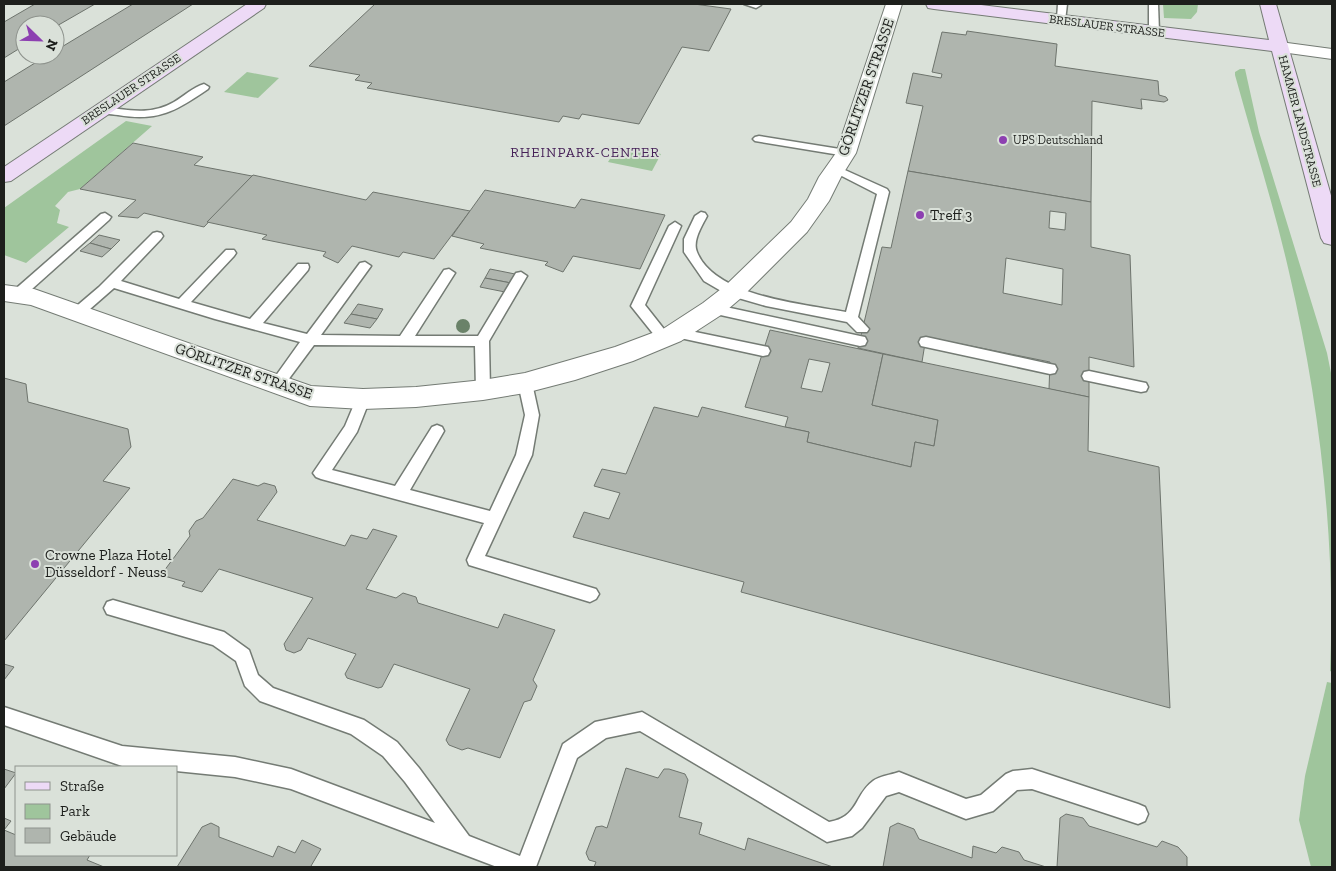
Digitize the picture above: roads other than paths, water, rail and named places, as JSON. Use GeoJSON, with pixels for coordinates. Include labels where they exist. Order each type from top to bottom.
{"type":"FeatureCollection","features":[{"type":"Feature","properties":{"kind":"street","name":"BRESLAUER STRASSE"},"geometry":{"type":"LineString","coordinates":[[4,176],[258,4]]}},
{"type":"Feature","properties":{"kind":"street","name":"GÖRLITZER STRASSE"},"geometry":{"type":"LineString","coordinates":[[10,294],[34,297],[310,396],[363,399],[416,397],[483,390],[525,383],[575,370],[624,354],[670,335],[712,309],[733,292],[799,227],[818,201],[841,161],[894,4]]}},
{"type":"Feature","properties":{"kind":"street","name":"BRESLAUER STRASSE"},"geometry":{"type":"LineString","coordinates":[[934,4],[1062,12],[1154,32],[1280,47]]}},
{"type":"Feature","properties":{"kind":"street","name":"HAMMER LANDSTRASSE"},"geometry":{"type":"LineString","coordinates":[[1268,4],[1332,238]]}},
{"type":"Feature","properties":{"kind":"street"},"geometry":{"type":"LineString","coordinates":[[1280,47],[1332,54]]}},
{"type":"Feature","properties":{"kind":"lane"},"geometry":{"type":"LineString","coordinates":[[1152,4],[1154,32]]}},
{"type":"Feature","properties":{"kind":"lane"},"geometry":{"type":"LineString","coordinates":[[101,109],[140,116],[156,115],[169,111],[204,87]]}},
{"type":"Feature","properties":{"kind":"lane"},"geometry":{"type":"LineString","coordinates":[[712,309],[861,335],[852,318],[883,192],[841,161],[759,140]]}},
{"type":"Feature","properties":{"kind":"lane"},"geometry":{"type":"LineString","coordinates":[[701,216],[690,239],[690,252],[709,278],[733,292],[766,301],[852,318]]}},
{"type":"Feature","properties":{"kind":"lane"},"geometry":{"type":"LineString","coordinates":[[10,294],[105,217]]}},
{"type":"Feature","properties":{"kind":"lane"},"geometry":{"type":"LineString","coordinates":[[675,226],[638,306],[670,335],[763,351]]}},
{"type":"Feature","properties":{"kind":"lane"},"geometry":{"type":"LineString","coordinates":[[76,313],[111,282],[157,236]]}},
{"type":"Feature","properties":{"kind":"lane"},"geometry":{"type":"LineString","coordinates":[[182,304],[230,253]]}},
{"type":"Feature","properties":{"kind":"lane"},"geometry":{"type":"LineString","coordinates":[[277,384],[365,266]]}},
{"type":"Feature","properties":{"kind":"lane"},"geometry":{"type":"LineString","coordinates":[[253,325],[303,267]]}},
{"type":"Feature","properties":{"kind":"lane"},"geometry":{"type":"LineString","coordinates":[[404,340],[449,273]]}},
{"type":"Feature","properties":{"kind":"lane"},"geometry":{"type":"LineString","coordinates":[[483,390],[482,341],[521,276]]}},
{"type":"Feature","properties":{"kind":"lane"},"geometry":{"type":"LineString","coordinates":[[111,282],[253,325],[310,340],[482,341]]}},
{"type":"Feature","properties":{"kind":"lane"},"geometry":{"type":"LineString","coordinates":[[926,342],[1050,368]]}},
{"type":"Feature","properties":{"kind":"lane"},"geometry":{"type":"LineString","coordinates":[[1089,376],[1142,387]]}},
{"type":"Feature","properties":{"kind":"lane"},"geometry":{"type":"LineString","coordinates":[[525,383],[532,415],[524,455],[475,560],[590,594]]}},
{"type":"Feature","properties":{"kind":"lane"},"geometry":{"type":"LineString","coordinates":[[363,399],[352,428],[321,473],[494,519]]}},
{"type":"Feature","properties":{"kind":"lane"},"geometry":{"type":"LineString","coordinates":[[399,494],[437,431]]}},
{"type":"Feature","properties":{"kind":"lane"},"geometry":{"type":"LineString","coordinates":[[113,608],[218,638],[243,656],[251,680],[267,695],[358,727],[390,749],[412,775],[462,844]]}},
{"type":"Feature","properties":{"kind":"lane"},"geometry":{"type":"LineString","coordinates":[[4,716],[122,756],[235,768],[291,779],[524,867],[570,751],[602,729],[642,721],[827,832],[845,829],[855,821],[880,788],[899,782],[966,809],[986,804],[1013,781],[1032,779],[1138,814]]}},
{"type":"Feature","properties":{"kind":"place","name":"UPS Deutschland"},"geometry":{"type":"Point","coordinates":[1003,140]}},
{"type":"Feature","properties":{"kind":"place","name":"Treff 3"},"geometry":{"type":"Point","coordinates":[920,215]}},
{"type":"Feature","properties":{"kind":"place","name":"Crowne Plaza Hotel Düsseldorf - Neuss"},"geometry":{"type":"Point","coordinates":[35,564]}},
{"type":"Feature","properties":{"kind":"district","name":"RHEINPARK-CENTER"},"geometry":{"type":"Point","coordinates":[585,152]}}]}
